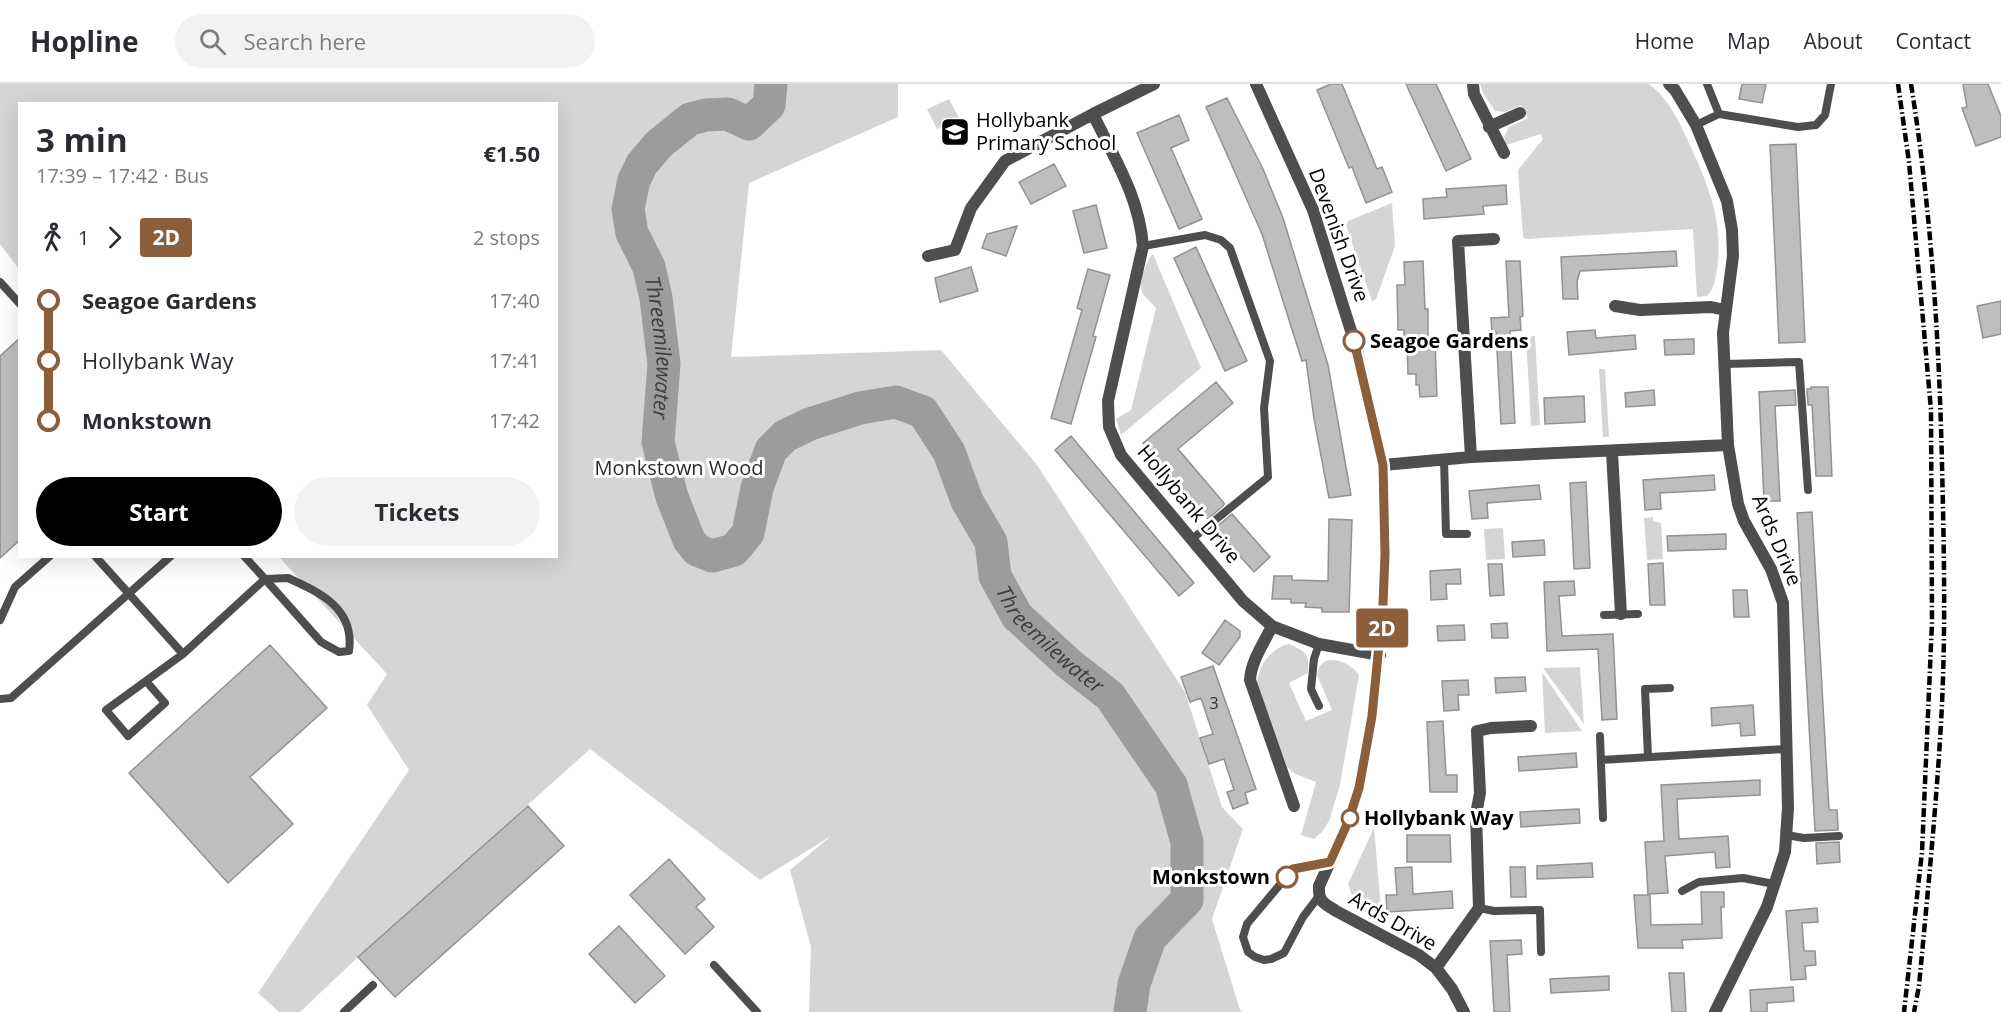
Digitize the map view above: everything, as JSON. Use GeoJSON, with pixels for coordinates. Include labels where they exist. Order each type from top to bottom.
{"type":"FeatureCollection","features":[{"type":"Feature","properties":{"kind":"street"},"geometry":{"type":"LineString","coordinates":[[928,256],[955,250],[971,208],[1005,161],[1154,84]]}},
{"type":"Feature","properties":{"kind":"street","name":"Devenish Drive"},"geometry":{"type":"LineString","coordinates":[[1256,84],[1313,210],[1357,350],[1383,465],[1385,554],[1380,655],[1372,716],[1359,788],[1348,822],[1319,886],[1318,897]]}},
{"type":"Feature","properties":{"kind":"street"},"geometry":{"type":"LineString","coordinates":[[1473,84],[1474,94],[1504,153]]}},
{"type":"Feature","properties":{"kind":"street","name":"Ards Drive"},"geometry":{"type":"LineString","coordinates":[[1669,84],[1696,125],[1727,201],[1732,230],[1733,256],[1723,333],[1728,445],[1738,504],[1744,521],[1771,569],[1783,603],[1788,808],[1785,852],[1767,907],[1715,1012]]}},
{"type":"Feature","properties":{"kind":"street"},"geometry":{"type":"LineString","coordinates":[[1490,127],[1520,113]]}},
{"type":"Feature","properties":{"kind":"street","name":"Hollybank Drive"},"geometry":{"type":"LineString","coordinates":[[1093,114],[1134,198],[1142,227],[1143,246],[1108,401],[1109,426],[1121,455],[1244,601],[1272,626],[1319,644],[1380,655]]}},
{"type":"Feature","properties":{"kind":"street"},"geometry":{"type":"LineString","coordinates":[[1471,457],[1458,241],[1494,239]]}},
{"type":"Feature","properties":{"kind":"street"},"geometry":{"type":"LineString","coordinates":[[1615,306],[1641,310],[1712,307],[1725,310]]}},
{"type":"Feature","properties":{"kind":"street"},"geometry":{"type":"LineString","coordinates":[[1383,465],[1471,457],[1728,445]]}},
{"type":"Feature","properties":{"kind":"street"},"geometry":{"type":"LineString","coordinates":[[1612,452],[1621,614]]}},
{"type":"Feature","properties":{"kind":"street"},"geometry":{"type":"LineString","coordinates":[[1272,626],[1255,659],[1250,672],[1250,680],[1294,806]]}},
{"type":"Feature","properties":{"kind":"street"},"geometry":{"type":"LineString","coordinates":[[1436,968],[1479,908],[1476,814],[1480,793],[1476,731],[1531,726]]}},
{"type":"Feature","properties":{"kind":"street","name":"Ards Drive"},"geometry":{"type":"LineString","coordinates":[[1318,897],[1336,911],[1419,956],[1436,968],[1452,989],[1464,1012]]}},
{"type":"Feature","properties":{"kind":"lane"},"geometry":{"type":"LineString","coordinates":[[1707,84],[1719,114]]}},
{"type":"Feature","properties":{"kind":"lane"},"geometry":{"type":"LineString","coordinates":[[1696,125],[1719,114],[1798,127],[1816,125],[1825,115],[1831,84]]}},
{"type":"Feature","properties":{"kind":"lane"},"geometry":{"type":"LineString","coordinates":[[1143,246],[1205,235],[1221,240],[1230,248],[1270,361],[1264,408],[1268,477],[1192,539]]}},
{"type":"Feature","properties":{"kind":"lane"},"geometry":{"type":"LineString","coordinates":[[0,282],[18,302]]}},
{"type":"Feature","properties":{"kind":"lane"},"geometry":{"type":"LineString","coordinates":[[1725,364],[1799,362],[1808,490]]}},
{"type":"Feature","properties":{"kind":"lane"},"geometry":{"type":"LineString","coordinates":[[1444,459],[1446,534],[1467,534]]}},
{"type":"Feature","properties":{"kind":"lane"},"geometry":{"type":"LineString","coordinates":[[0,620],[15,587],[48,558]]}},
{"type":"Feature","properties":{"kind":"lane"},"geometry":{"type":"LineString","coordinates":[[97,558],[183,654]]}},
{"type":"Feature","properties":{"kind":"lane"},"geometry":{"type":"LineString","coordinates":[[0,699],[11,698],[169,558]]}},
{"type":"Feature","properties":{"kind":"lane"},"geometry":{"type":"LineString","coordinates":[[146,681],[165,703],[128,736],[106,710],[183,654],[265,579],[288,578],[320,592],[347,621],[351,640],[350,651],[339,652],[321,642],[265,579],[246,558]]}},
{"type":"Feature","properties":{"kind":"lane"},"geometry":{"type":"LineString","coordinates":[[1604,615],[1638,614]]}},
{"type":"Feature","properties":{"kind":"lane"},"geometry":{"type":"LineString","coordinates":[[1319,644],[1314,659],[1311,689],[1319,706]]}},
{"type":"Feature","properties":{"kind":"lane"},"geometry":{"type":"LineString","coordinates":[[1648,757],[1645,689],[1670,688]]}},
{"type":"Feature","properties":{"kind":"lane"},"geometry":{"type":"LineString","coordinates":[[1600,736],[1603,818]]}},
{"type":"Feature","properties":{"kind":"lane"},"geometry":{"type":"LineString","coordinates":[[1601,760],[1785,749]]}},
{"type":"Feature","properties":{"kind":"lane"},"geometry":{"type":"LineString","coordinates":[[1786,835],[1804,838],[1839,836]]}},
{"type":"Feature","properties":{"kind":"lane"},"geometry":{"type":"LineString","coordinates":[[1318,897],[1303,917],[1284,953],[1264,960],[1248,952],[1243,937],[1247,924],[1293,869],[1330,862]]}},
{"type":"Feature","properties":{"kind":"lane"},"geometry":{"type":"LineString","coordinates":[[1682,891],[1699,882],[1743,878],[1774,884]]}},
{"type":"Feature","properties":{"kind":"lane"},"geometry":{"type":"LineString","coordinates":[[1479,908],[1494,911],[1540,910],[1541,952]]}},
{"type":"Feature","properties":{"kind":"lane"},"geometry":{"type":"LineString","coordinates":[[714,965],[757,1012]]}},
{"type":"Feature","properties":{"kind":"lane"},"geometry":{"type":"LineString","coordinates":[[344,1012],[373,985]]}},
{"type":"Feature","properties":{"kind":"green space","name":"Monkstown Wood"},"geometry":{"type":"Polygon","coordinates":[[[0,84],[898,84],[898,117],[749,183],[731,357],[941,350],[1037,465],[1185,692],[1222,807],[1243,829],[1212,919],[1240,1010],[1243,1012],[809,1012],[811,947],[790,870],[831,836],[760,880],[590,749],[300,1012],[279,1012],[258,993],[409,770],[367,705],[387,674],[280,558],[558,558],[558,102],[18,102],[18,268],[0,244],[0,84]]]}},
{"type":"Feature","properties":{"kind":"green space"},"geometry":{"type":"Polygon","coordinates":[[[1480,84],[1649,84],[1656,90],[1673,112],[1690,145],[1709,191],[1717,221],[1719,253],[1717,270],[1715,281],[1707,296],[1697,297],[1693,229],[1526,239],[1523,237],[1518,170],[1543,139],[1541,134],[1506,145],[1504,137],[1509,127],[1528,118],[1521,105],[1505,112],[1495,111],[1480,84]]]}},
{"type":"Feature","properties":{"kind":"green space"},"geometry":{"type":"Polygon","coordinates":[[[949,99],[959,118],[937,129],[927,109],[949,99]]]}},
{"type":"Feature","properties":{"kind":"green space"},"geometry":{"type":"Polygon","coordinates":[[[1392,203],[1395,246],[1376,299],[1372,301],[1346,225],[1348,221],[1392,203]]]}},
{"type":"Feature","properties":{"kind":"green space"},"geometry":{"type":"Polygon","coordinates":[[[1153,254],[1201,368],[1121,435],[1116,419],[1131,410],[1156,308],[1141,288],[1143,272],[1153,254]]]}},
{"type":"Feature","properties":{"kind":"green space"},"geometry":{"type":"Polygon","coordinates":[[[1535,336],[1540,425],[1531,426],[1526,337],[1535,336]]]}},
{"type":"Feature","properties":{"kind":"green space"},"geometry":{"type":"Polygon","coordinates":[[[1599,369],[1605,369],[1609,437],[1603,437],[1599,369]]]}},
{"type":"Feature","properties":{"kind":"green space"},"geometry":{"type":"Polygon","coordinates":[[[1653,517],[1653,521],[1661,523],[1663,559],[1647,560],[1644,518],[1653,517]]]}},
{"type":"Feature","properties":{"kind":"green space"},"geometry":{"type":"Polygon","coordinates":[[[1503,528],[1505,559],[1486,560],[1484,529],[1503,528]]]}},
{"type":"Feature","properties":{"kind":"green space"},"geometry":{"type":"Polygon","coordinates":[[[1289,644],[1306,654],[1308,661],[1308,673],[1289,683],[1306,721],[1332,710],[1317,675],[1319,667],[1324,662],[1336,660],[1343,662],[1359,675],[1340,785],[1329,821],[1314,839],[1301,835],[1316,782],[1295,774],[1287,767],[1257,686],[1259,672],[1266,659],[1282,646],[1289,644]]]}},
{"type":"Feature","properties":{"kind":"green space"},"geometry":{"type":"Polygon","coordinates":[[[1580,667],[1584,724],[1543,668],[1580,667]]]}},
{"type":"Feature","properties":{"kind":"green space"},"geometry":{"type":"Polygon","coordinates":[[[1542,672],[1582,731],[1545,733],[1542,672]]]}},
{"type":"Feature","properties":{"kind":"green space"},"geometry":{"type":"Polygon","coordinates":[[[1374,828],[1382,920],[1356,907],[1348,884],[1374,828]]]}},
{"type":"Feature","properties":{"kind":"building"},"geometry":{"type":"Polygon","coordinates":[[[1331,84],[1342,84],[1377,169],[1382,167],[1392,192],[1366,203],[1317,90],[1331,84]]]}},
{"type":"Feature","properties":{"kind":"building"},"geometry":{"type":"Polygon","coordinates":[[[1406,84],[1436,84],[1471,159],[1446,171],[1406,84]]]}},
{"type":"Feature","properties":{"kind":"building"},"geometry":{"type":"Polygon","coordinates":[[[1742,84],[1766,84],[1762,103],[1739,99],[1742,84]]]}},
{"type":"Feature","properties":{"kind":"building"},"geometry":{"type":"Polygon","coordinates":[[[1963,84],[1988,84],[2001,116],[2001,137],[1976,146],[1962,108],[1967,107],[1963,84]]]}},
{"type":"Feature","properties":{"kind":"building"},"geometry":{"type":"Polygon","coordinates":[[[1227,98],[1263,169],[1283,218],[1328,365],[1351,495],[1329,498],[1314,419],[1306,360],[1302,361],[1262,234],[1206,107],[1227,98]]]}},
{"type":"Feature","properties":{"kind":"building"},"geometry":{"type":"Polygon","coordinates":[[[1179,115],[1189,140],[1171,148],[1202,219],[1179,229],[1137,133],[1179,115]]]}},
{"type":"Feature","properties":{"kind":"building"},"geometry":{"type":"Polygon","coordinates":[[[1796,144],[1805,342],[1779,343],[1770,145],[1796,144]]]}},
{"type":"Feature","properties":{"kind":"building"},"geometry":{"type":"Polygon","coordinates":[[[1054,164],[1066,186],[1031,204],[1019,182],[1054,164]]]}},
{"type":"Feature","properties":{"kind":"building"},"geometry":{"type":"Polygon","coordinates":[[[1506,185],[1507,204],[1483,206],[1484,214],[1424,219],[1423,199],[1447,197],[1446,189],[1506,185]]]}},
{"type":"Feature","properties":{"kind":"building"},"geometry":{"type":"Polygon","coordinates":[[[1096,205],[1107,248],[1084,253],[1073,211],[1096,205]]]}},
{"type":"Feature","properties":{"kind":"building"},"geometry":{"type":"Polygon","coordinates":[[[1017,226],[1006,256],[982,248],[987,234],[1017,226]]]}},
{"type":"Feature","properties":{"kind":"building"},"geometry":{"type":"Polygon","coordinates":[[[1196,247],[1247,361],[1225,371],[1174,258],[1196,247]]]}},
{"type":"Feature","properties":{"kind":"building"},"geometry":{"type":"Polygon","coordinates":[[[1676,251],[1677,266],[1580,271],[1577,282],[1578,299],[1563,299],[1561,257],[1676,251]]]}},
{"type":"Feature","properties":{"kind":"building"},"geometry":{"type":"Polygon","coordinates":[[[1423,261],[1425,309],[1428,309],[1428,340],[1435,340],[1437,396],[1420,397],[1419,385],[1416,385],[1416,374],[1408,374],[1407,340],[1404,340],[1404,330],[1398,330],[1397,285],[1405,285],[1404,262],[1423,261]]]}},
{"type":"Feature","properties":{"kind":"building"},"geometry":{"type":"Polygon","coordinates":[[[1506,261],[1520,261],[1523,316],[1520,317],[1521,330],[1510,331],[1515,423],[1501,424],[1496,332],[1492,332],[1491,318],[1509,317],[1506,261]]]}},
{"type":"Feature","properties":{"kind":"building"},"geometry":{"type":"Polygon","coordinates":[[[971,267],[978,291],[940,302],[935,278],[971,267]]]}},
{"type":"Feature","properties":{"kind":"building"},"geometry":{"type":"Polygon","coordinates":[[[1088,269],[1110,275],[1093,336],[1096,337],[1071,424],[1051,418],[1082,310],[1077,308],[1088,269]]]}},
{"type":"Feature","properties":{"kind":"building"},"geometry":{"type":"Polygon","coordinates":[[[2001,301],[2001,334],[1983,338],[1977,306],[2001,301]]]}},
{"type":"Feature","properties":{"kind":"building"},"geometry":{"type":"Polygon","coordinates":[[[1595,330],[1596,338],[1635,335],[1636,349],[1569,355],[1567,332],[1595,330]]]}},
{"type":"Feature","properties":{"kind":"building"},"geometry":{"type":"Polygon","coordinates":[[[1694,339],[1694,354],[1665,355],[1664,340],[1694,339]]]}},
{"type":"Feature","properties":{"kind":"building"},"geometry":{"type":"Polygon","coordinates":[[[18,340],[18,542],[0,558],[0,356],[18,340]]]}},
{"type":"Feature","properties":{"kind":"building"},"geometry":{"type":"Polygon","coordinates":[[[1216,382],[1233,403],[1178,449],[1224,503],[1208,519],[1143,443],[1216,382]]]}},
{"type":"Feature","properties":{"kind":"building"},"geometry":{"type":"Polygon","coordinates":[[[1828,387],[1832,476],[1816,476],[1812,405],[1808,405],[1807,389],[1828,387]]]}},
{"type":"Feature","properties":{"kind":"building"},"geometry":{"type":"Polygon","coordinates":[[[1654,390],[1655,405],[1626,407],[1625,393],[1654,390]]]}},
{"type":"Feature","properties":{"kind":"building"},"geometry":{"type":"Polygon","coordinates":[[[1795,390],[1796,405],[1775,406],[1780,501],[1764,501],[1759,392],[1795,390]]]}},
{"type":"Feature","properties":{"kind":"building"},"geometry":{"type":"Polygon","coordinates":[[[1584,396],[1585,422],[1545,424],[1544,398],[1584,396]]]}},
{"type":"Feature","properties":{"kind":"building"},"geometry":{"type":"Polygon","coordinates":[[[1071,436],[1194,583],[1179,596],[1055,450],[1071,436]]]}},
{"type":"Feature","properties":{"kind":"building"},"geometry":{"type":"Polygon","coordinates":[[[1714,475],[1715,490],[1660,493],[1661,509],[1645,510],[1643,480],[1714,475]]]}},
{"type":"Feature","properties":{"kind":"building"},"geometry":{"type":"Polygon","coordinates":[[[1586,482],[1590,568],[1574,569],[1570,483],[1586,482]]]}},
{"type":"Feature","properties":{"kind":"building"},"geometry":{"type":"Polygon","coordinates":[[[1539,485],[1541,499],[1487,503],[1488,518],[1472,519],[1469,491],[1539,485]]]}},
{"type":"Feature","properties":{"kind":"building"},"geometry":{"type":"Polygon","coordinates":[[[1812,512],[1829,810],[1837,810],[1838,830],[1815,831],[1797,513],[1812,512]]]}},
{"type":"Feature","properties":{"kind":"building"},"geometry":{"type":"Polygon","coordinates":[[[1232,514],[1270,557],[1254,572],[1215,528],[1232,514]]]}},
{"type":"Feature","properties":{"kind":"building"},"geometry":{"type":"Polygon","coordinates":[[[1329,519],[1352,520],[1349,612],[1322,612],[1322,608],[1305,607],[1306,603],[1291,603],[1291,599],[1272,599],[1274,576],[1292,576],[1292,580],[1328,581],[1329,519]]]}},
{"type":"Feature","properties":{"kind":"building"},"geometry":{"type":"Polygon","coordinates":[[[1726,534],[1726,549],[1668,551],[1667,536],[1726,534]]]}},
{"type":"Feature","properties":{"kind":"building"},"geometry":{"type":"Polygon","coordinates":[[[1544,540],[1545,555],[1513,557],[1512,542],[1544,540]]]}},
{"type":"Feature","properties":{"kind":"building"},"geometry":{"type":"Polygon","coordinates":[[[1663,563],[1665,605],[1650,605],[1648,564],[1663,563]]]}},
{"type":"Feature","properties":{"kind":"building"},"geometry":{"type":"Polygon","coordinates":[[[1488,564],[1502,564],[1504,595],[1490,596],[1488,564]]]}},
{"type":"Feature","properties":{"kind":"building"},"geometry":{"type":"Polygon","coordinates":[[[1460,569],[1461,584],[1446,584],[1447,599],[1431,600],[1430,571],[1460,569]]]}},
{"type":"Feature","properties":{"kind":"building"},"geometry":{"type":"Polygon","coordinates":[[[1574,581],[1575,595],[1559,596],[1562,636],[1613,634],[1617,719],[1602,720],[1598,649],[1547,651],[1544,582],[1574,581]]]}},
{"type":"Feature","properties":{"kind":"building"},"geometry":{"type":"Polygon","coordinates":[[[1733,590],[1747,590],[1749,617],[1734,617],[1733,590]]]}},
{"type":"Feature","properties":{"kind":"building"},"geometry":{"type":"Polygon","coordinates":[[[1225,620],[1240,631],[1240,637],[1219,665],[1202,653],[1225,620]]]}},
{"type":"Feature","properties":{"kind":"building"},"geometry":{"type":"Polygon","coordinates":[[[1507,623],[1508,638],[1492,638],[1491,624],[1507,623]]]}},
{"type":"Feature","properties":{"kind":"building"},"geometry":{"type":"Polygon","coordinates":[[[1464,625],[1465,640],[1438,641],[1437,626],[1464,625]]]}},
{"type":"Feature","properties":{"kind":"building"},"geometry":{"type":"Polygon","coordinates":[[[270,645],[327,708],[250,777],[293,824],[228,883],[129,773],[270,645]]]}},
{"type":"Feature","properties":{"kind":"building"},"geometry":{"type":"Polygon","coordinates":[[[1213,666],[1256,789],[1245,793],[1248,803],[1233,809],[1227,792],[1234,790],[1224,759],[1209,764],[1200,738],[1213,734],[1201,698],[1190,702],[1181,677],[1213,666]]]}},
{"type":"Feature","properties":{"kind":"building"},"geometry":{"type":"Polygon","coordinates":[[[1525,677],[1526,691],[1496,693],[1495,678],[1525,677]]]}},
{"type":"Feature","properties":{"kind":"building"},"geometry":{"type":"Polygon","coordinates":[[[1468,680],[1469,695],[1458,695],[1459,710],[1444,711],[1442,681],[1468,680]]]}},
{"type":"Feature","properties":{"kind":"building"},"geometry":{"type":"Polygon","coordinates":[[[1753,705],[1755,735],[1741,736],[1740,723],[1712,726],[1711,708],[1753,705]]]}},
{"type":"Feature","properties":{"kind":"building"},"geometry":{"type":"Polygon","coordinates":[[[1443,721],[1446,775],[1457,775],[1457,792],[1430,792],[1427,722],[1443,721]]]}},
{"type":"Feature","properties":{"kind":"building"},"geometry":{"type":"Polygon","coordinates":[[[1576,753],[1577,767],[1519,771],[1518,757],[1576,753]]]}},
{"type":"Feature","properties":{"kind":"building"},"geometry":{"type":"Polygon","coordinates":[[[1760,780],[1760,795],[1677,799],[1679,839],[1728,836],[1730,867],[1716,868],[1715,852],[1665,856],[1668,893],[1648,894],[1645,842],[1664,841],[1661,785],[1760,780]]]}},
{"type":"Feature","properties":{"kind":"building"},"geometry":{"type":"Polygon","coordinates":[[[528,806],[564,846],[395,997],[358,957],[528,806]]]}},
{"type":"Feature","properties":{"kind":"building"},"geometry":{"type":"Polygon","coordinates":[[[1579,809],[1580,823],[1521,827],[1520,812],[1579,809]]]}},
{"type":"Feature","properties":{"kind":"building"},"geometry":{"type":"Polygon","coordinates":[[[1407,835],[1450,835],[1451,862],[1407,862],[1407,835]]]}},
{"type":"Feature","properties":{"kind":"building"},"geometry":{"type":"Polygon","coordinates":[[[1839,842],[1840,862],[1817,864],[1816,843],[1839,842]]]}},
{"type":"Feature","properties":{"kind":"building"},"geometry":{"type":"Polygon","coordinates":[[[669,859],[705,899],[696,907],[714,927],[685,954],[630,895],[669,859]]]}},
{"type":"Feature","properties":{"kind":"building"},"geometry":{"type":"Polygon","coordinates":[[[1592,863],[1593,877],[1537,879],[1537,866],[1592,863]]]}},
{"type":"Feature","properties":{"kind":"building"},"geometry":{"type":"Polygon","coordinates":[[[1412,867],[1413,894],[1452,891],[1453,908],[1387,912],[1386,895],[1397,895],[1395,868],[1412,867]]]}},
{"type":"Feature","properties":{"kind":"building"},"geometry":{"type":"Polygon","coordinates":[[[1510,867],[1525,867],[1526,897],[1511,897],[1510,867]]]}},
{"type":"Feature","properties":{"kind":"building"},"geometry":{"type":"Polygon","coordinates":[[[1701,892],[1724,892],[1724,907],[1721,907],[1722,938],[1682,940],[1683,948],[1638,948],[1634,895],[1650,895],[1651,925],[1702,924],[1701,892]]]}},
{"type":"Feature","properties":{"kind":"building"},"geometry":{"type":"Polygon","coordinates":[[[1817,908],[1818,922],[1802,923],[1804,951],[1815,951],[1816,965],[1805,966],[1806,979],[1791,980],[1786,911],[1817,908]]]}},
{"type":"Feature","properties":{"kind":"building"},"geometry":{"type":"Polygon","coordinates":[[[619,926],[665,976],[635,1003],[589,954],[619,926]]]}},
{"type":"Feature","properties":{"kind":"building"},"geometry":{"type":"Polygon","coordinates":[[[1521,940],[1522,954],[1507,955],[1510,1012],[1494,1012],[1490,941],[1521,940]]]}},
{"type":"Feature","properties":{"kind":"building"},"geometry":{"type":"Polygon","coordinates":[[[1669,973],[1684,973],[1686,1012],[1672,1012],[1669,973]]]}},
{"type":"Feature","properties":{"kind":"building"},"geometry":{"type":"Polygon","coordinates":[[[1609,976],[1609,990],[1551,993],[1550,979],[1609,976]]]}},
{"type":"Feature","properties":{"kind":"building"},"geometry":{"type":"Polygon","coordinates":[[[1793,987],[1794,1001],[1767,1003],[1767,1012],[1751,1012],[1750,990],[1793,987]]]}},
{"type":"Feature","properties":{"kind":"waterway","name":"Threemilewater"},"geometry":{"type":"LineString","coordinates":[[771,84],[769,105],[749,124],[728,114],[706,115],[690,119],[659,144],[642,164],[634,180],[628,209],[632,233],[649,267],[656,298],[664,364],[658,442],[672,497],[689,540],[697,550],[712,556],[734,550],[748,533],[757,488],[771,450],[785,436],[810,424],[860,408],[896,402],[923,412],[949,452],[967,501],[991,542],[995,576],[1017,616],[1068,663],[1110,696],[1171,785],[1187,842],[1187,900],[1150,938],[1134,984],[1130,1012]]}},
{"type":"Feature","properties":{"kind":"railway"},"geometry":{"type":"LineString","coordinates":[[1898,84],[1909,162],[1931,410],[1932,622],[1922,852],[1904,1012]]}},
{"type":"Feature","properties":{"kind":"railway"},"geometry":{"type":"LineString","coordinates":[[1911,84],[1924,178],[1936,321],[1941,416],[1944,593],[1943,691],[1937,789],[1919,986],[1914,1012]]}},
{"type":"Feature","properties":{"kind":"bus line","name":"2D"},"geometry":{"type":"LineString","coordinates":[[1287,877],[1293,869],[1330,862],[1348,822],[1359,788],[1380,655],[1385,554],[1383,465],[1354,341]]}},
{"type":"Feature","properties":{"kind":"place","name":"Hollybank Primary School"},"geometry":{"type":"Point","coordinates":[955,132]}},
{"type":"Feature","properties":{"kind":"place","name":"Seagoe Gardens"},"geometry":{"type":"Point","coordinates":[1354,341]}},
{"type":"Feature","properties":{"kind":"place","name":"Hollybank Way"},"geometry":{"type":"Point","coordinates":[1350,818]}},
{"type":"Feature","properties":{"kind":"place","name":"Monkstown"},"geometry":{"type":"Point","coordinates":[1287,877]}}]}
